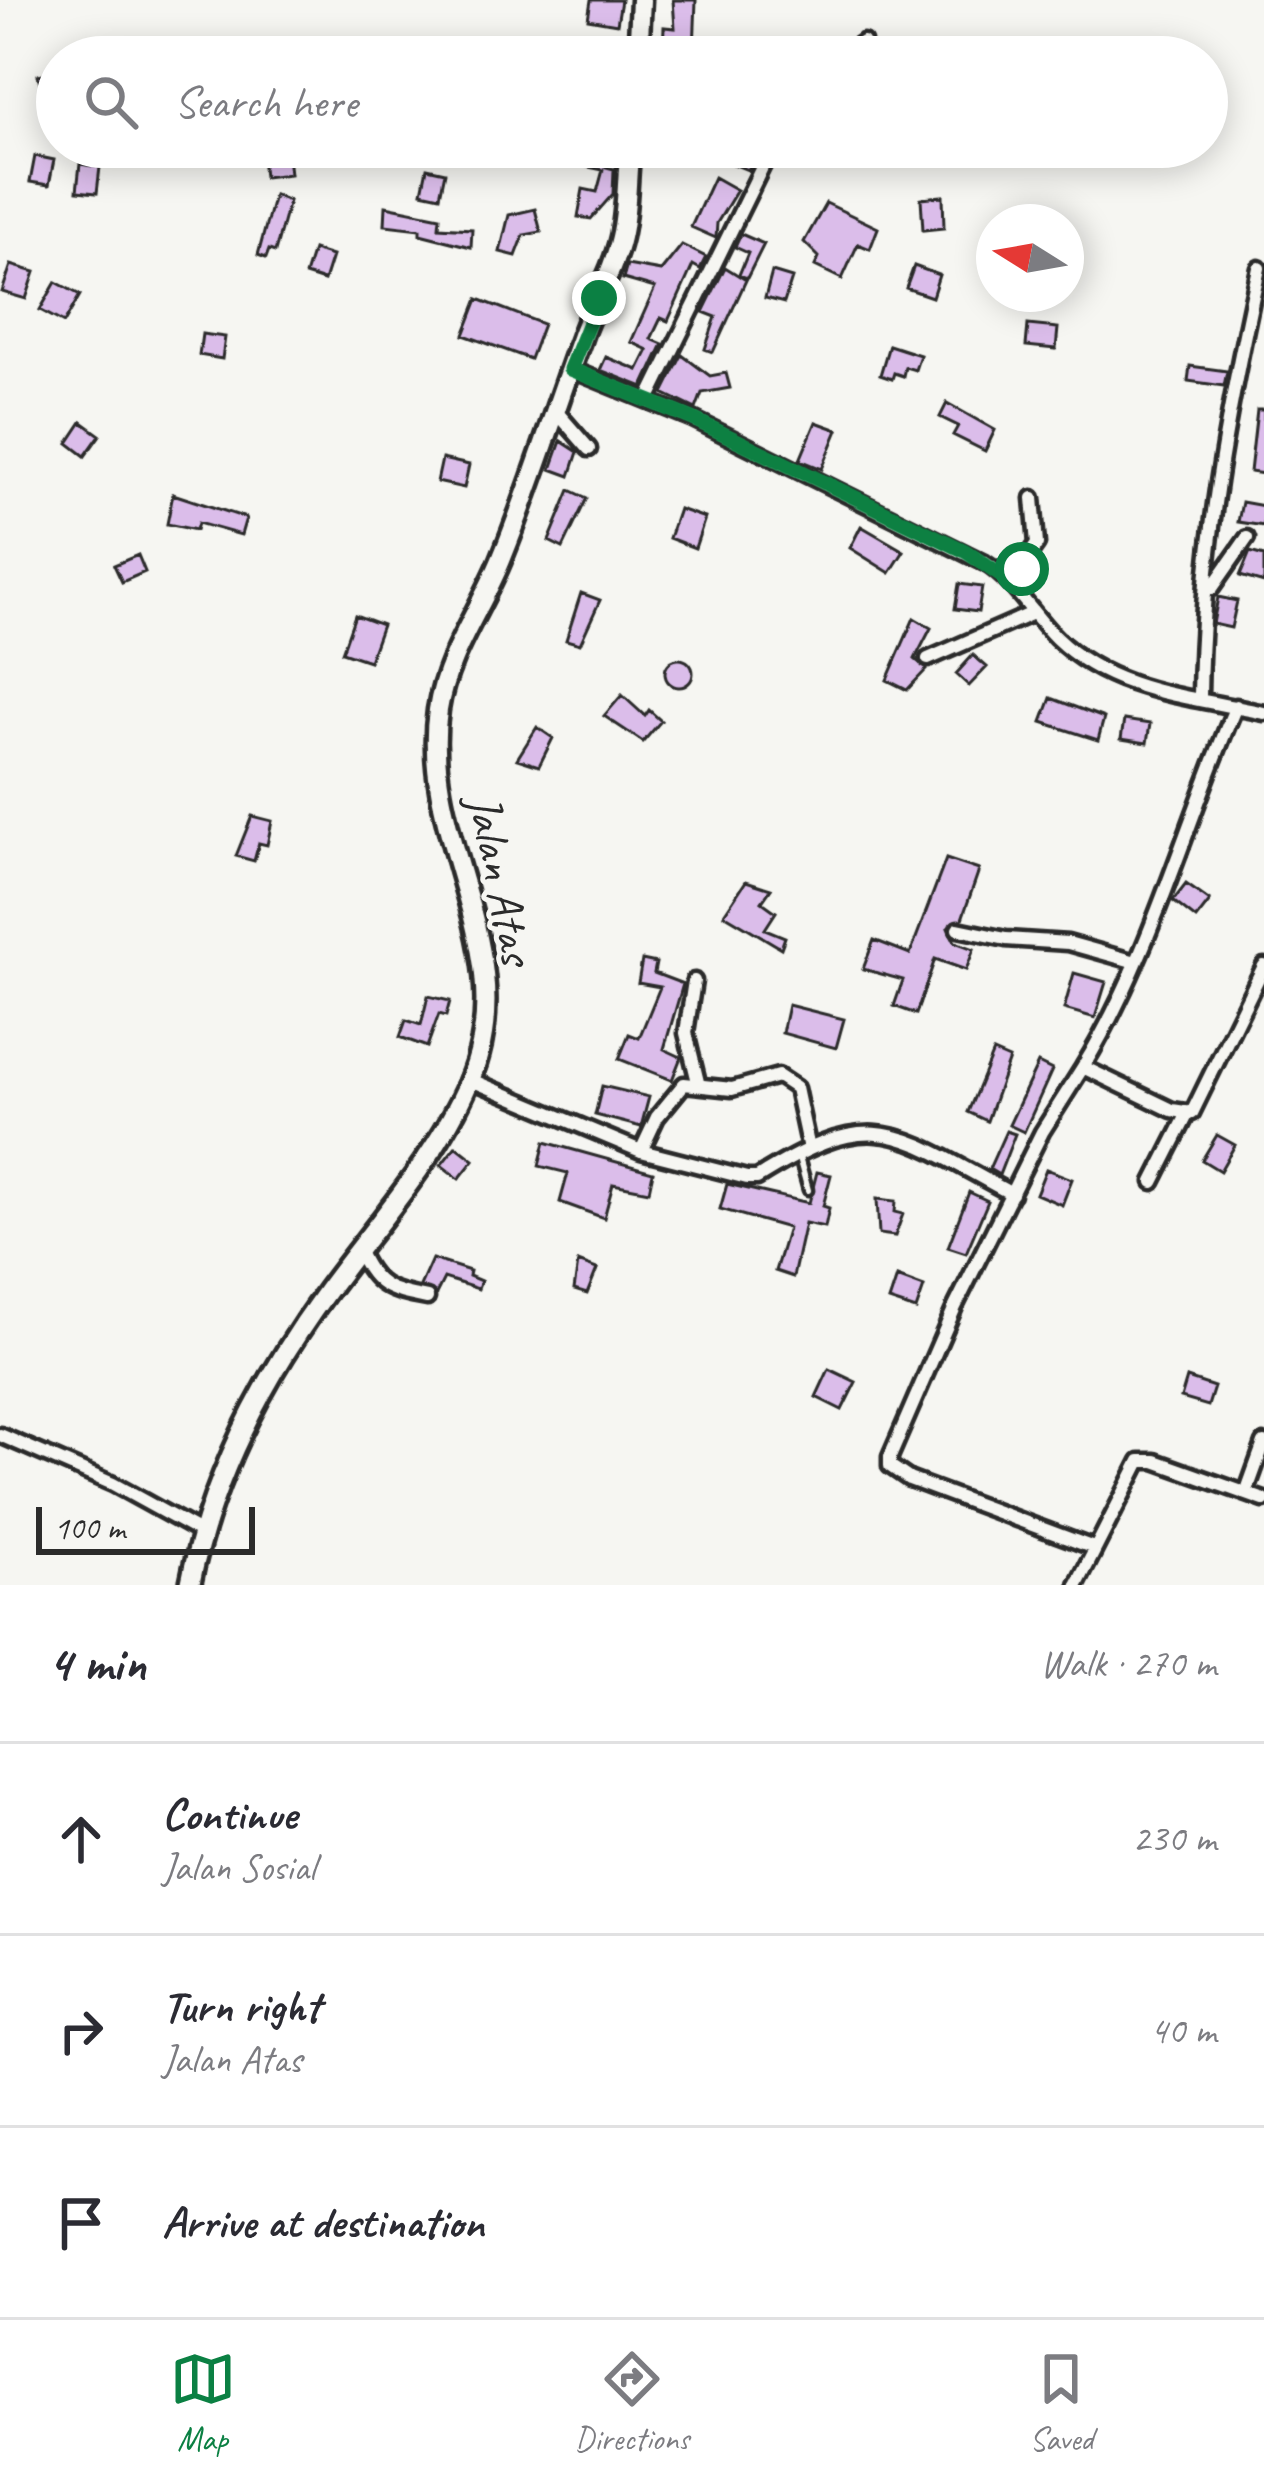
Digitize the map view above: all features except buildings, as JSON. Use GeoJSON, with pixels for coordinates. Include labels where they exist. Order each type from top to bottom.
{"type":"FeatureCollection","features":[{"type":"Feature","properties":{"kind":"street"},"geometry":{"type":"LineString","coordinates":[[639,36],[641,0]]}},
{"type":"Feature","properties":{"kind":"street","name":"Jalan Atas"},"geometry":{"type":"LineString","coordinates":[[190,1585],[202,1532],[242,1428],[358,1250],[435,1145],[471,1080],[484,1025],[486,971],[448,824],[436,743],[438,706],[450,667],[527,494],[620,242],[628,168]]}},
{"type":"Feature","properties":{"kind":"street"},"geometry":{"type":"LineString","coordinates":[[647,400],[762,168]]}},
{"type":"Feature","properties":{"kind":"street"},"geometry":{"type":"LineString","coordinates":[[1200,696],[1198,652],[1208,593],[1216,465],[1258,268]]}},
{"type":"Feature","properties":{"kind":"street"},"geometry":{"type":"LineString","coordinates":[[570,369],[647,400],[965,551],[1010,582],[1058,640],[1112,680],[1264,712]]}},
{"type":"Feature","properties":{"kind":"street"},"geometry":{"type":"LineString","coordinates":[[555,410],[589,449]]}},
{"type":"Feature","properties":{"kind":"street"},"geometry":{"type":"LineString","coordinates":[[1010,582],[1037,544],[1033,497]]}},
{"type":"Feature","properties":{"kind":"street"},"geometry":{"type":"LineString","coordinates":[[1208,593],[1247,538]]}},
{"type":"Feature","properties":{"kind":"street"},"geometry":{"type":"LineString","coordinates":[[928,659],[1033,613]]}},
{"type":"Feature","properties":{"kind":"street"},"geometry":{"type":"LineString","coordinates":[[1094,1548],[909,1479],[890,1466],[893,1447],[955,1307],[1136,962],[1236,706]]}},
{"type":"Feature","properties":{"kind":"street"},"geometry":{"type":"LineString","coordinates":[[958,929],[1006,940],[1068,943],[1136,962]]}},
{"type":"Feature","properties":{"kind":"street"},"geometry":{"type":"LineString","coordinates":[[1153,1182],[1187,1114],[1199,1105],[1264,966]]}},
{"type":"Feature","properties":{"kind":"street"},"geometry":{"type":"LineString","coordinates":[[694,982],[686,1033],[698,1082]]}},
{"type":"Feature","properties":{"kind":"street"},"geometry":{"type":"LineString","coordinates":[[1083,1067],[1187,1114]]}},
{"type":"Feature","properties":{"kind":"street"},"geometry":{"type":"LineString","coordinates":[[641,1151],[669,1100],[684,1084],[732,1089],[770,1077],[785,1078],[796,1088],[803,1152]]}},
{"type":"Feature","properties":{"kind":"street"},"geometry":{"type":"LineString","coordinates":[[471,1080],[641,1151],[757,1178],[840,1134],[872,1131],[936,1154],[1012,1194]]}},
{"type":"Feature","properties":{"kind":"street"},"geometry":{"type":"LineString","coordinates":[[358,1250],[372,1280],[382,1287],[427,1298]]}},
{"type":"Feature","properties":{"kind":"street"},"geometry":{"type":"LineString","coordinates":[[0,1435],[127,1491],[202,1532]]}},
{"type":"Feature","properties":{"kind":"street"},"geometry":{"type":"LineString","coordinates":[[1246,1493],[1264,1443]]}},
{"type":"Feature","properties":{"kind":"street"},"geometry":{"type":"LineString","coordinates":[[1077,1585],[1140,1461],[1155,1461],[1264,1500]]}},
{"type":"Feature","properties":{"kind":"lane"},"geometry":{"type":"LineString","coordinates":[[803,1152],[808,1190]]}},
{"type":"Feature","properties":{"kind":"route"},"geometry":{"type":"LineString","coordinates":[[599,298],[570,369],[693,419],[965,551],[1010,582],[1022,569]]}}]}
